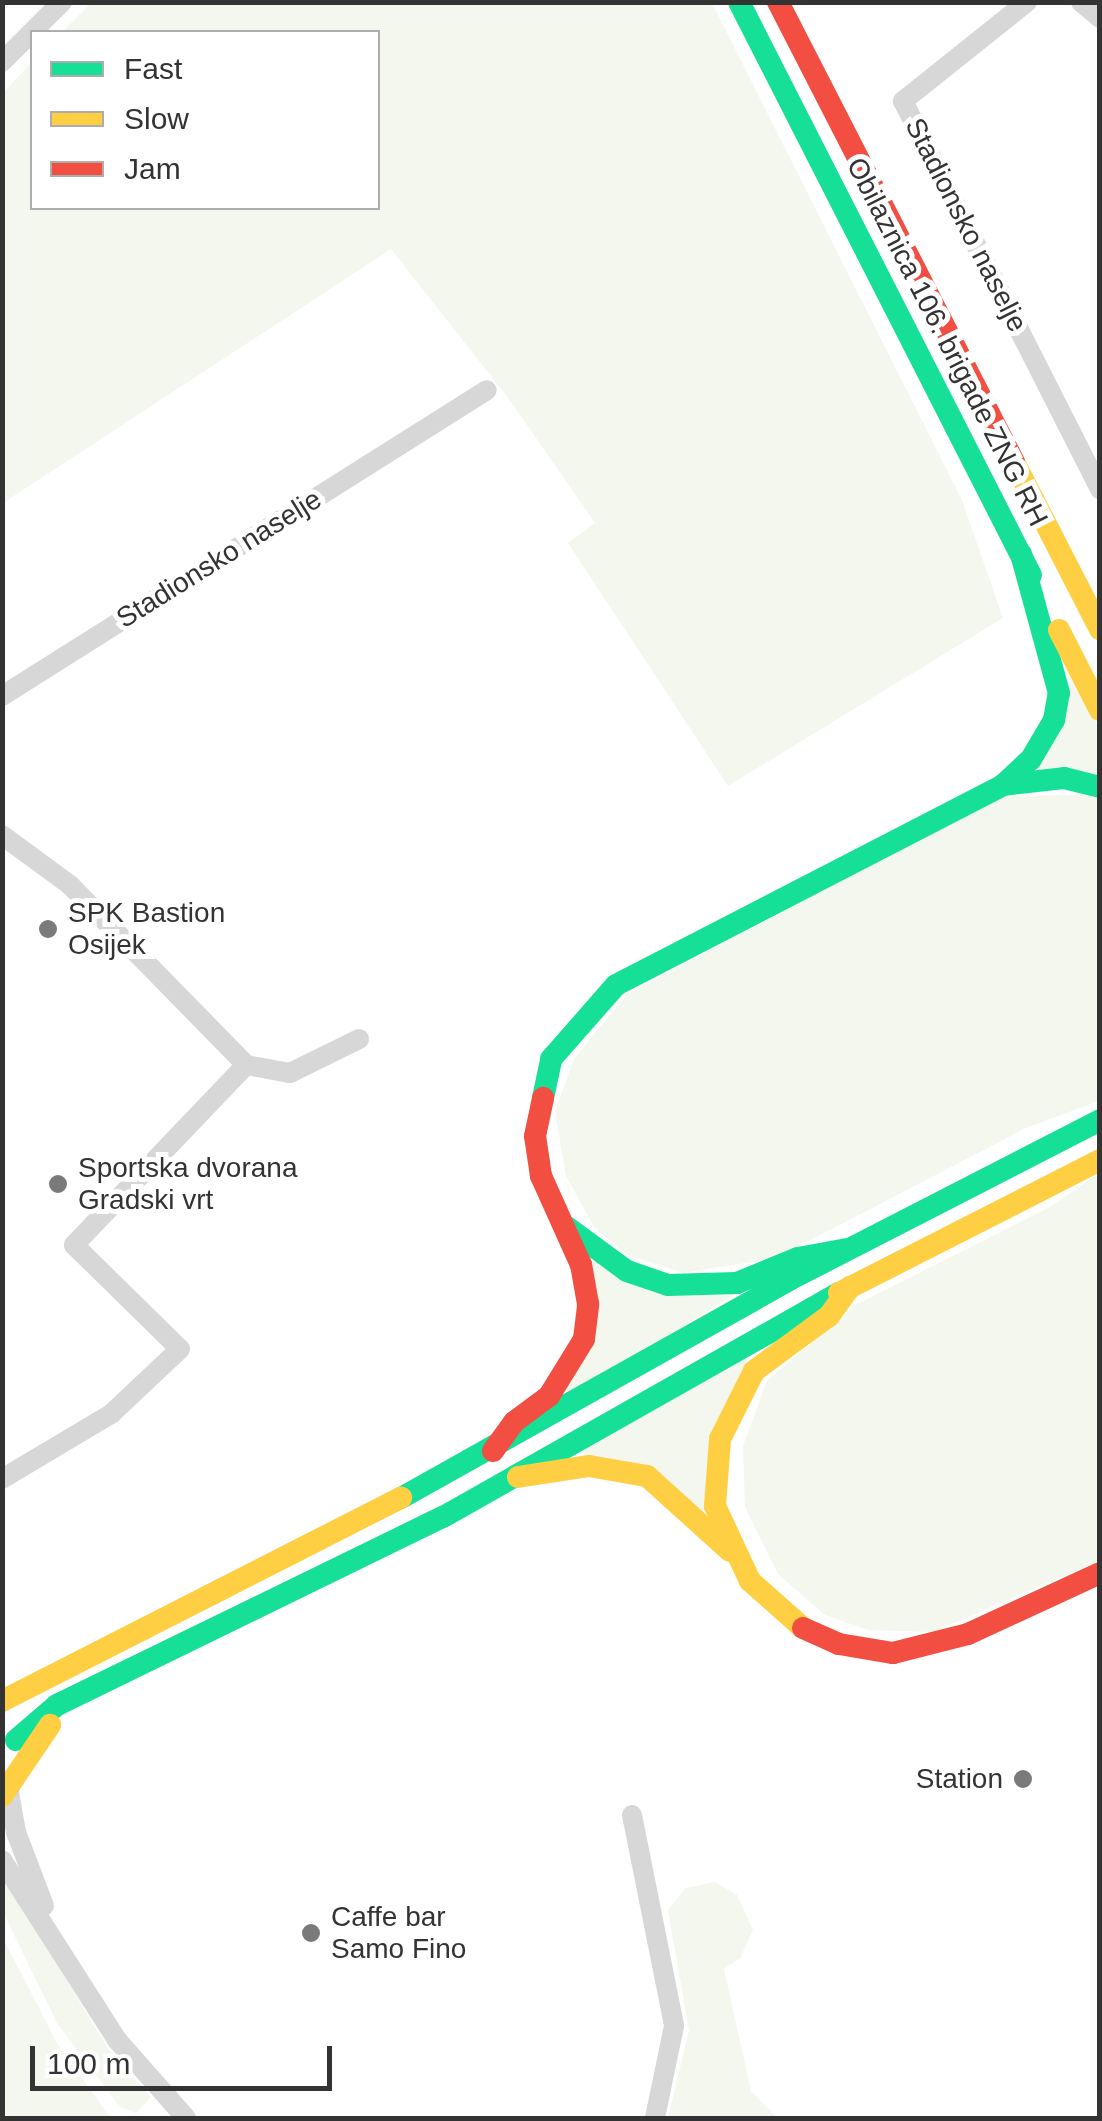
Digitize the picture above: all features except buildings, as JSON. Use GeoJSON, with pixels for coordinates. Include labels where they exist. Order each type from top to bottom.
{"type":"FeatureCollection","features":[{"type":"Feature","properties":{"kind":"main road","name":"Obilaznica 106. brigade ZNG RH"},"geometry":{"type":"LineString","coordinates":[[739,2],[1100,710]]}},
{"type":"Feature","properties":{"kind":"main road","name":"Obilaznica 106. brigade ZNG RH"},"geometry":{"type":"LineString","coordinates":[[778,2],[1100,629]]}},
{"type":"Feature","properties":{"kind":"main road"},"geometry":{"type":"LineString","coordinates":[[1051,534],[1100,593]]}},
{"type":"Feature","properties":{"kind":"main road"},"geometry":{"type":"LineString","coordinates":[[1003,785],[1044,740],[1059,693],[1021,554]]}},
{"type":"Feature","properties":{"kind":"main road"},"geometry":{"type":"LineString","coordinates":[[493,1451],[514,1422],[549,1396],[584,1339],[588,1304],[563,1223],[542,1176],[539,1096],[551,1059],[588,1012],[661,957],[1003,785],[1064,778],[1100,788]]}},
{"type":"Feature","properties":{"kind":"main road"},"geometry":{"type":"LineString","coordinates":[[16,1740],[3,1695],[493,1451],[847,1249],[1100,1120]]}},
{"type":"Feature","properties":{"kind":"main road"},"geometry":{"type":"LineString","coordinates":[[5,1781],[16,1740],[36,1718],[518,1477],[850,1287],[1100,1160]]}},
{"type":"Feature","properties":{"kind":"main road"},"geometry":{"type":"LineString","coordinates":[[563,1223],[627,1271],[668,1285],[737,1283],[798,1258],[847,1249]]}},
{"type":"Feature","properties":{"kind":"main road"},"geometry":{"type":"LineString","coordinates":[[734,1555],[715,1506],[720,1439],[731,1413],[754,1371],[829,1316],[850,1287]]}},
{"type":"Feature","properties":{"kind":"main road"},"geometry":{"type":"LineString","coordinates":[[518,1477],[589,1466],[647,1476],[734,1555],[774,1608],[806,1630],[839,1644],[894,1653],[968,1634],[1100,1573]]}},
{"type":"Feature","properties":{"kind":"main road"},"geometry":{"type":"LineString","coordinates":[[5,1781],[36,1740],[82,1697]]}},
{"type":"Feature","properties":{"kind":"street"},"geometry":{"type":"LineString","coordinates":[[34,30],[62,2]]}},
{"type":"Feature","properties":{"kind":"street","name":"Stadionsko naselje"},"geometry":{"type":"LineString","coordinates":[[1027,2],[903,101],[1100,490]]}},
{"type":"Feature","properties":{"kind":"street"},"geometry":{"type":"LineString","coordinates":[[1081,2],[1100,18]]}},
{"type":"Feature","properties":{"kind":"street"},"geometry":{"type":"LineString","coordinates":[[2,62],[30,34]]}},
{"type":"Feature","properties":{"kind":"street","name":"Stadionsko naselje"},"geometry":{"type":"LineString","coordinates":[[2,696],[487,390]]}},
{"type":"Feature","properties":{"kind":"street"},"geometry":{"type":"LineString","coordinates":[[2,835],[56,873],[246,1066],[290,1074],[359,1039]]}},
{"type":"Feature","properties":{"kind":"street"},"geometry":{"type":"LineString","coordinates":[[2,1479],[111,1414],[180,1349],[74,1245],[246,1066]]}},
{"type":"Feature","properties":{"kind":"street"},"geometry":{"type":"LineString","coordinates":[[2,1465],[40,1454]]}},
{"type":"Feature","properties":{"kind":"street"},"geometry":{"type":"LineString","coordinates":[[5,1781],[25,1859],[62,1950]]}},
{"type":"Feature","properties":{"kind":"street"},"geometry":{"type":"LineString","coordinates":[[632,1815],[673,2015],[670,2069],[655,2118]]}},
{"type":"Feature","properties":{"kind":"street"},"geometry":{"type":"LineString","coordinates":[[2,1860],[117,2040],[186,2118]]}},
{"type":"Feature","properties":{"kind":"shaded area"},"geometry":{"type":"Polygon","coordinates":[[[91,3],[712,3],[962,500],[1003,618],[728,786],[568,543],[595,523],[509,399],[391,249],[3,503],[3,93],[30,64],[30,210],[380,210],[380,30],[64,30],[91,3]]]}},
{"type":"Feature","properties":{"kind":"shaded area"},"geometry":{"type":"Polygon","coordinates":[[[1073,676],[1099,728],[1099,776],[1037,771],[1073,676]]]}},
{"type":"Feature","properties":{"kind":"shaded area"},"geometry":{"type":"Polygon","coordinates":[[[1099,795],[1099,1101],[1026,1128],[776,1258],[683,1273],[625,1254],[594,1227],[566,1176],[555,1112],[574,1059],[626,995],[1001,796],[1099,795]]]}},
{"type":"Feature","properties":{"kind":"shaded area"},"geometry":{"type":"Polygon","coordinates":[[[1099,1173],[1099,1561],[933,1632],[868,1630],[825,1615],[778,1574],[745,1507],[743,1446],[767,1381],[857,1304],[1050,1207],[1099,1173]]]}},
{"type":"Feature","properties":{"kind":"shaded area"},"geometry":{"type":"Polygon","coordinates":[[[582,1258],[740,1291],[565,1399],[582,1258]]]}},
{"type":"Feature","properties":{"kind":"shaded area"},"geometry":{"type":"Polygon","coordinates":[[[748,1354],[709,1513],[579,1452],[748,1354]]]}},
{"type":"Feature","properties":{"kind":"shaded area"},"geometry":{"type":"Polygon","coordinates":[[[2,1874],[109,2050],[151,2097],[136,2113],[120,2107],[57,2023],[3,1912],[2,1874]]]}},
{"type":"Feature","properties":{"kind":"shaded area"},"geometry":{"type":"Polygon","coordinates":[[[715,1882],[737,1895],[753,1930],[740,1958],[724,1969],[751,2091],[777,2118],[668,2118],[689,2030],[668,1910],[686,1888],[715,1882]]]}},
{"type":"Feature","properties":{"kind":"shaded area"},"geometry":{"type":"Polygon","coordinates":[[[3,1938],[58,2045],[111,2118],[3,2118],[3,1938]]]}},
{"type":"Feature","properties":{"kind":"traffic: fast"},"geometry":{"type":"LineString","coordinates":[[739,2],[1031,575]]}},
{"type":"Feature","properties":{"kind":"traffic: fast"},"geometry":{"type":"LineString","coordinates":[[543,1098],[551,1059],[616,985],[1003,785],[1031,759],[1054,720],[1059,693],[1021,554]]}},
{"type":"Feature","properties":{"kind":"traffic: fast"},"geometry":{"type":"LineString","coordinates":[[1003,785],[1064,778],[1100,787]]}},
{"type":"Feature","properties":{"kind":"traffic: fast"},"geometry":{"type":"LineString","coordinates":[[401,1498],[789,1280],[1100,1120]]}},
{"type":"Feature","properties":{"kind":"traffic: fast"},"geometry":{"type":"LineString","coordinates":[[567,1227],[627,1271],[668,1285],[737,1283],[798,1258],[847,1249]]}},
{"type":"Feature","properties":{"kind":"traffic: fast"},"geometry":{"type":"LineString","coordinates":[[16,1740],[57,1705],[443,1517],[839,1293]]}},
{"type":"Feature","properties":{"kind":"traffic: slow"},"geometry":{"type":"LineString","coordinates":[[1014,462],[1100,629]]}},
{"type":"Feature","properties":{"kind":"traffic: slow"},"geometry":{"type":"LineString","coordinates":[[1059,630],[1100,710]]}},
{"type":"Feature","properties":{"kind":"traffic: slow"},"geometry":{"type":"LineString","coordinates":[[839,1293],[1100,1160]]}},
{"type":"Feature","properties":{"kind":"traffic: slow"},"geometry":{"type":"LineString","coordinates":[[803,1628],[750,1581],[715,1506],[720,1439],[754,1371],[829,1316],[850,1287]]}},
{"type":"Feature","properties":{"kind":"traffic: slow"},"geometry":{"type":"LineString","coordinates":[[518,1477],[589,1466],[647,1476],[730,1551]]}},
{"type":"Feature","properties":{"kind":"traffic: slow"},"geometry":{"type":"LineString","coordinates":[[2,1701],[401,1498]]}},
{"type":"Feature","properties":{"kind":"traffic: slow"},"geometry":{"type":"LineString","coordinates":[[2,1796],[50,1725]]}},
{"type":"Feature","properties":{"kind":"traffic: jam"},"geometry":{"type":"LineString","coordinates":[[778,2],[1014,462]]}},
{"type":"Feature","properties":{"kind":"traffic: jam"},"geometry":{"type":"LineString","coordinates":[[493,1451],[514,1422],[549,1396],[584,1339],[588,1304],[581,1265],[541,1176],[535,1136],[543,1098]]}},
{"type":"Feature","properties":{"kind":"traffic: jam"},"geometry":{"type":"LineString","coordinates":[[803,1628],[839,1644],[893,1653],[968,1634],[1100,1573]]}},
{"type":"Feature","properties":{"kind":"place","name":"SPK Bastion Osijek"},"geometry":{"type":"Point","coordinates":[48,929]}},
{"type":"Feature","properties":{"kind":"place","name":"Sportska dvorana Gradski vrt"},"geometry":{"type":"Point","coordinates":[58,1184]}},
{"type":"Feature","properties":{"kind":"place","name":"Station"},"geometry":{"type":"Point","coordinates":[1023,1779]}},
{"type":"Feature","properties":{"kind":"place","name":"Caffe bar Samo Fino"},"geometry":{"type":"Point","coordinates":[311,1933]}}]}
